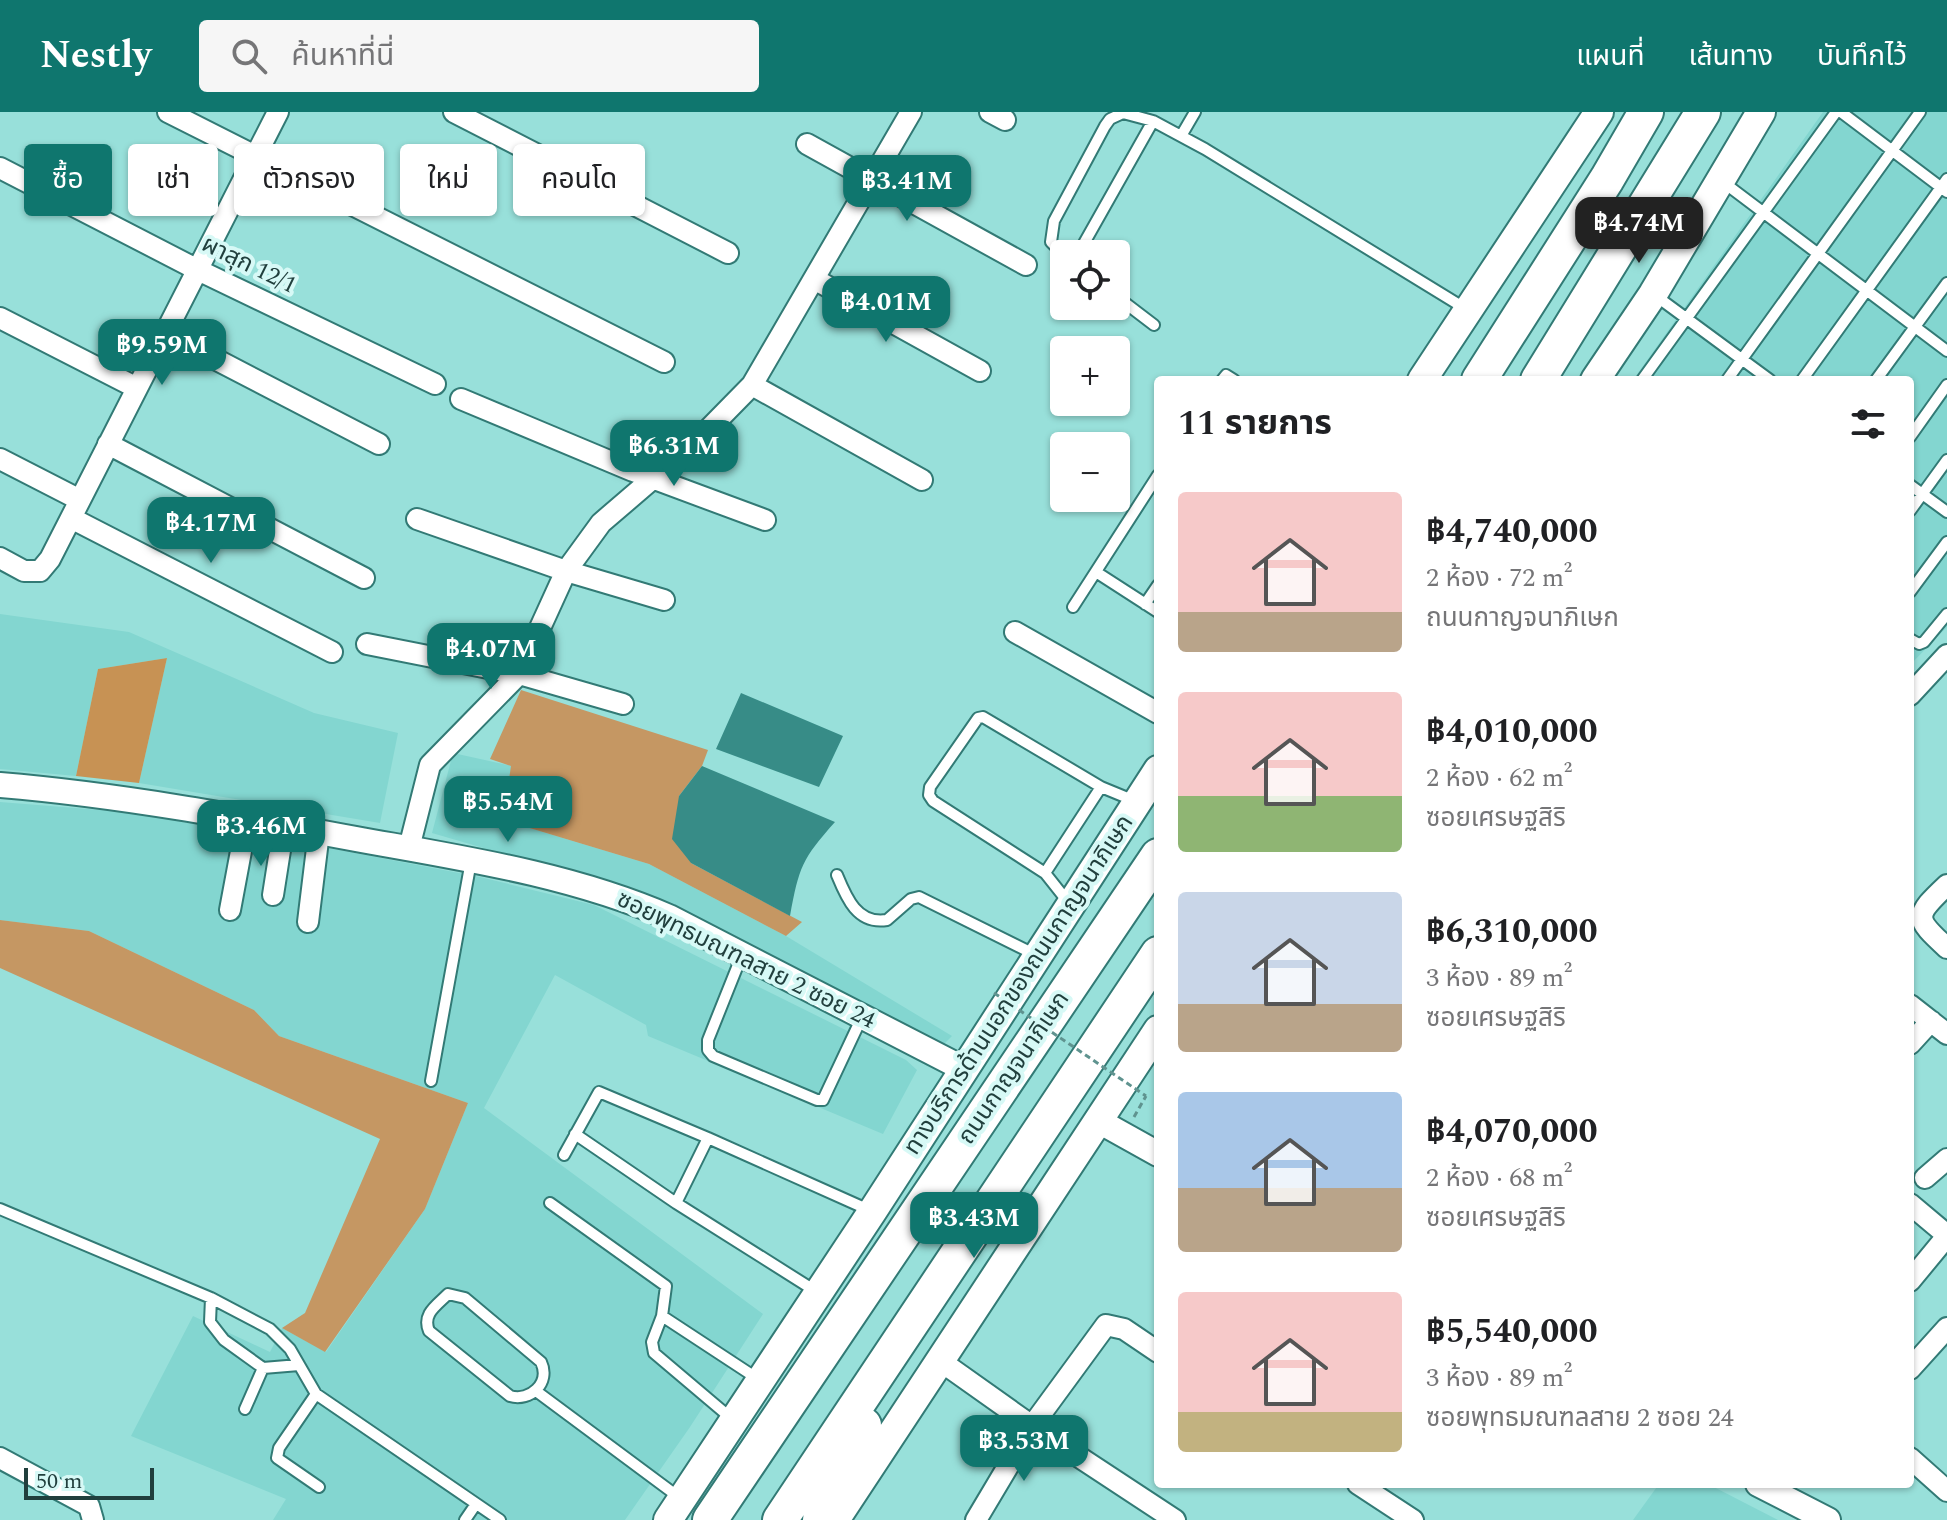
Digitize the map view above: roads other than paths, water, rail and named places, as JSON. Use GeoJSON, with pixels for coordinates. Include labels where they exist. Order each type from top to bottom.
{"type":"FeatureCollection","features":[{"type":"Feature","properties":{"kind":"highway"},"geometry":{"type":"LineString","coordinates":[[1482,376],[1646,112]]}},
{"type":"Feature","properties":{"kind":"highway"},"geometry":{"type":"LineString","coordinates":[[1540,376],[1703,112]]}},
{"type":"Feature","properties":{"kind":"highway","name":"ถนนกาญจนาภิเษก"},"geometry":{"type":"LineString","coordinates":[[710,1520],[1154,862]]}},
{"type":"Feature","properties":{"kind":"highway"},"geometry":{"type":"LineString","coordinates":[[780,1520],[1154,960]]}},
{"type":"Feature","properties":{"kind":"highway"},"geometry":{"type":"LineString","coordinates":[[820,1520],[914,1320]]}},
{"type":"Feature","properties":{"kind":"main road"},"geometry":{"type":"LineString","coordinates":[[1425,376],[1599,112]]}},
{"type":"Feature","properties":{"kind":"main road"},"geometry":{"type":"LineString","coordinates":[[1598,376],[1717,194],[1761,112]]}},
{"type":"Feature","properties":{"kind":"main road"},"geometry":{"type":"LineString","coordinates":[[1717,194],[1782,112]]}},
{"type":"Feature","properties":{"kind":"main road","name":"ทางบริการด้านนอกของถนนกาญจนาภิเษก"},"geometry":{"type":"LineString","coordinates":[[675,1510],[819,1294],[1154,776]]}},
{"type":"Feature","properties":{"kind":"main road"},"geometry":{"type":"LineString","coordinates":[[835,1520],[1154,1036]]}},
{"type":"Feature","properties":{"kind":"street"},"geometry":{"type":"LineString","coordinates":[[168,112],[234,146]]}},
{"type":"Feature","properties":{"kind":"street"},"geometry":{"type":"LineString","coordinates":[[261,144],[278,112]]}},
{"type":"Feature","properties":{"kind":"street"},"geometry":{"type":"LineString","coordinates":[[454,112],[728,253]]}},
{"type":"Feature","properties":{"kind":"street"},"geometry":{"type":"LineString","coordinates":[[409,848],[430,765],[519,674],[566,571],[601,523],[710,429],[752,385],[911,112]]}},
{"type":"Feature","properties":{"kind":"street"},"geometry":{"type":"LineString","coordinates":[[807,144],[1026,265]]}},
{"type":"Feature","properties":{"kind":"street","name":"ผาสุก 12/1"},"geometry":{"type":"LineString","coordinates":[[0,168],[198,270],[435,384]]}},
{"type":"Feature","properties":{"kind":"street"},"geometry":{"type":"LineString","coordinates":[[0,558],[24,571],[40,571],[75,509],[234,197]]}},
{"type":"Feature","properties":{"kind":"street"},"geometry":{"type":"LineString","coordinates":[[373,216],[664,362]]}},
{"type":"Feature","properties":{"kind":"street"},"geometry":{"type":"LineString","coordinates":[[814,279],[980,371]]}},
{"type":"Feature","properties":{"kind":"street"},"geometry":{"type":"LineString","coordinates":[[0,318],[137,388]]}},
{"type":"Feature","properties":{"kind":"street"},"geometry":{"type":"LineString","coordinates":[[165,333],[379,444]]}},
{"type":"Feature","properties":{"kind":"street"},"geometry":{"type":"LineString","coordinates":[[752,385],[922,480]]}},
{"type":"Feature","properties":{"kind":"street"},"geometry":{"type":"LineString","coordinates":[[461,399],[765,520]]}},
{"type":"Feature","properties":{"kind":"street"},"geometry":{"type":"LineString","coordinates":[[108,444],[364,578]]}},
{"type":"Feature","properties":{"kind":"street"},"geometry":{"type":"LineString","coordinates":[[0,459],[75,509],[332,652]]}},
{"type":"Feature","properties":{"kind":"street"},"geometry":{"type":"LineString","coordinates":[[417,519],[566,571],[664,600]]}},
{"type":"Feature","properties":{"kind":"street"},"geometry":{"type":"LineString","coordinates":[[1015,632],[1154,711]]}},
{"type":"Feature","properties":{"kind":"street"},"geometry":{"type":"LineString","coordinates":[[367,644],[519,674],[623,704]]}},
{"type":"Feature","properties":{"kind":"street"},"geometry":{"type":"LineString","coordinates":[[1914,691],[1947,655]]}},
{"type":"Feature","properties":{"kind":"street","name":"ซอยพุทธมณฑลสาย 2 ซอย 24"},"geometry":{"type":"LineString","coordinates":[[0,785],[191,808],[409,848],[540,875],[623,897],[742,954],[964,1069]]}},
{"type":"Feature","properties":{"kind":"street"},"geometry":{"type":"LineString","coordinates":[[230,910],[247,819]]}},
{"type":"Feature","properties":{"kind":"street"},"geometry":{"type":"LineString","coordinates":[[273,895],[284,825]]}},
{"type":"Feature","properties":{"kind":"street"},"geometry":{"type":"LineString","coordinates":[[308,922],[319,832]]}},
{"type":"Feature","properties":{"kind":"street"},"geometry":{"type":"LineString","coordinates":[[1947,885],[1923,910],[1921,919],[1924,927],[1947,948]]}},
{"type":"Feature","properties":{"kind":"street"},"geometry":{"type":"LineString","coordinates":[[1914,1008],[1947,1034]]}},
{"type":"Feature","properties":{"kind":"street"},"geometry":{"type":"LineString","coordinates":[[1914,1040],[1931,1021]]}},
{"type":"Feature","properties":{"kind":"street"},"geometry":{"type":"LineString","coordinates":[[1097,1120],[1154,1152]]}},
{"type":"Feature","properties":{"kind":"street"},"geometry":{"type":"LineString","coordinates":[[1925,1178],[1947,1159]]}},
{"type":"Feature","properties":{"kind":"street"},"geometry":{"type":"LineString","coordinates":[[1914,1207],[1947,1236],[1914,1276]]}},
{"type":"Feature","properties":{"kind":"street"},"geometry":{"type":"LineString","coordinates":[[976,1520],[1032,1426],[1106,1325],[1124,1329],[1154,1349]]}},
{"type":"Feature","properties":{"kind":"street"},"geometry":{"type":"LineString","coordinates":[[1914,1365],[1947,1328]]}},
{"type":"Feature","properties":{"kind":"street"},"geometry":{"type":"LineString","coordinates":[[939,1360],[1032,1426],[1175,1520]]}},
{"type":"Feature","properties":{"kind":"street"},"geometry":{"type":"LineString","coordinates":[[0,1458],[89,1506],[93,1520]]}},
{"type":"Feature","properties":{"kind":"street"},"geometry":{"type":"LineString","coordinates":[[1914,1462],[1947,1491]]}},
{"type":"Feature","properties":{"kind":"street"},"geometry":{"type":"LineString","coordinates":[[1364,1488],[1413,1520]]}},
{"type":"Feature","properties":{"kind":"street"},"geometry":{"type":"LineString","coordinates":[[1766,1488],[1828,1520]]}},
{"type":"Feature","properties":{"kind":"lane"},"geometry":{"type":"LineString","coordinates":[[1181,136],[1195,112]]}},
{"type":"Feature","properties":{"kind":"lane"},"geometry":{"type":"LineString","coordinates":[[1645,376],[1762,211],[1839,112],[1945,186],[1805,376]]}},
{"type":"Feature","properties":{"kind":"lane"},"geometry":{"type":"LineString","coordinates":[[1730,376],[1920,112]]}},
{"type":"Feature","properties":{"kind":"lane"},"geometry":{"type":"LineString","coordinates":[[1051,240],[1051,228],[1105,126],[1110,119],[1123,113],[1153,121],[1181,136],[1285,196],[1468,310]]}},
{"type":"Feature","properties":{"kind":"lane"},"geometry":{"type":"LineString","coordinates":[[1086,240],[1153,121]]}},
{"type":"Feature","properties":{"kind":"lane"},"geometry":{"type":"LineString","coordinates":[[1717,194],[1762,211],[1947,351]]}},
{"type":"Feature","properties":{"kind":"lane"},"geometry":{"type":"LineString","coordinates":[[1879,376],[1947,283]]}},
{"type":"Feature","properties":{"kind":"lane"},"geometry":{"type":"LineString","coordinates":[[1653,294],[1765,376]]}},
{"type":"Feature","properties":{"kind":"lane"},"geometry":{"type":"LineString","coordinates":[[1130,307],[1154,325]]}},
{"type":"Feature","properties":{"kind":"lane"},"geometry":{"type":"LineString","coordinates":[[1914,431],[1947,385]]}},
{"type":"Feature","properties":{"kind":"lane"},"geometry":{"type":"LineString","coordinates":[[1914,506],[1947,460]]}},
{"type":"Feature","properties":{"kind":"lane"},"geometry":{"type":"LineString","coordinates":[[1073,607],[1154,481]]}},
{"type":"Feature","properties":{"kind":"lane"},"geometry":{"type":"LineString","coordinates":[[1914,488],[1947,512]]}},
{"type":"Feature","properties":{"kind":"lane"},"geometry":{"type":"LineString","coordinates":[[1914,587],[1947,542]]}},
{"type":"Feature","properties":{"kind":"lane"},"geometry":{"type":"LineString","coordinates":[[1096,572],[1154,610]]}},
{"type":"Feature","properties":{"kind":"lane"},"geometry":{"type":"LineString","coordinates":[[1145,604],[1154,591]]}},
{"type":"Feature","properties":{"kind":"lane"},"geometry":{"type":"LineString","coordinates":[[1914,641],[1924,642],[1947,614]]}},
{"type":"Feature","properties":{"kind":"lane"},"geometry":{"type":"LineString","coordinates":[[1071,906],[1045,873],[933,801],[929,795],[930,787],[978,718],[983,717],[1101,787],[1138,802]]}},
{"type":"Feature","properties":{"kind":"lane"},"geometry":{"type":"LineString","coordinates":[[1045,873],[1101,787]]}},
{"type":"Feature","properties":{"kind":"lane"},"geometry":{"type":"LineString","coordinates":[[431,1081],[471,861]]}},
{"type":"Feature","properties":{"kind":"lane"},"geometry":{"type":"LineString","coordinates":[[837,875],[850,905],[873,920],[887,920],[911,899],[919,897],[1037,956]]}},
{"type":"Feature","properties":{"kind":"lane"},"geometry":{"type":"LineString","coordinates":[[742,954],[708,1040],[708,1050],[713,1056],[823,1100],[862,1016]]}},
{"type":"Feature","properties":{"kind":"lane"},"geometry":{"type":"LineString","coordinates":[[564,1155],[599,1092],[872,1212]]}},
{"type":"Feature","properties":{"kind":"lane"},"geometry":{"type":"LineString","coordinates":[[575,1134],[819,1294]]}},
{"type":"Feature","properties":{"kind":"lane"},"geometry":{"type":"LineString","coordinates":[[676,1203],[708,1138]]}},
{"type":"Feature","properties":{"kind":"lane"},"geometry":{"type":"LineString","coordinates":[[550,1203],[666,1286],[662,1316],[652,1342],[654,1353],[734,1420]]}},
{"type":"Feature","properties":{"kind":"lane"},"geometry":{"type":"LineString","coordinates":[[0,1209],[211,1298],[270,1329],[290,1349],[316,1394],[500,1520]]}},
{"type":"Feature","properties":{"kind":"lane"},"geometry":{"type":"LineString","coordinates":[[448,1294],[465,1298],[541,1362],[544,1379],[536,1391],[522,1398],[510,1396],[429,1331],[425,1323],[428,1313],[448,1294]]}},
{"type":"Feature","properties":{"kind":"lane"},"geometry":{"type":"LineString","coordinates":[[211,1298],[210,1322],[224,1340],[263,1368],[299,1365]]}},
{"type":"Feature","properties":{"kind":"lane"},"geometry":{"type":"LineString","coordinates":[[662,1316],[760,1380]]}},
{"type":"Feature","properties":{"kind":"lane"},"geometry":{"type":"LineString","coordinates":[[245,1409],[263,1368]]}},
{"type":"Feature","properties":{"kind":"lane"},"geometry":{"type":"LineString","coordinates":[[536,1391],[675,1510]]}},
{"type":"Feature","properties":{"kind":"lane"},"geometry":{"type":"LineString","coordinates":[[316,1394],[279,1448],[277,1458],[319,1487]]}},
{"type":"Feature","properties":{"kind":"lane"},"geometry":{"type":"LineString","coordinates":[[465,1520],[476,1504]]}}]}
